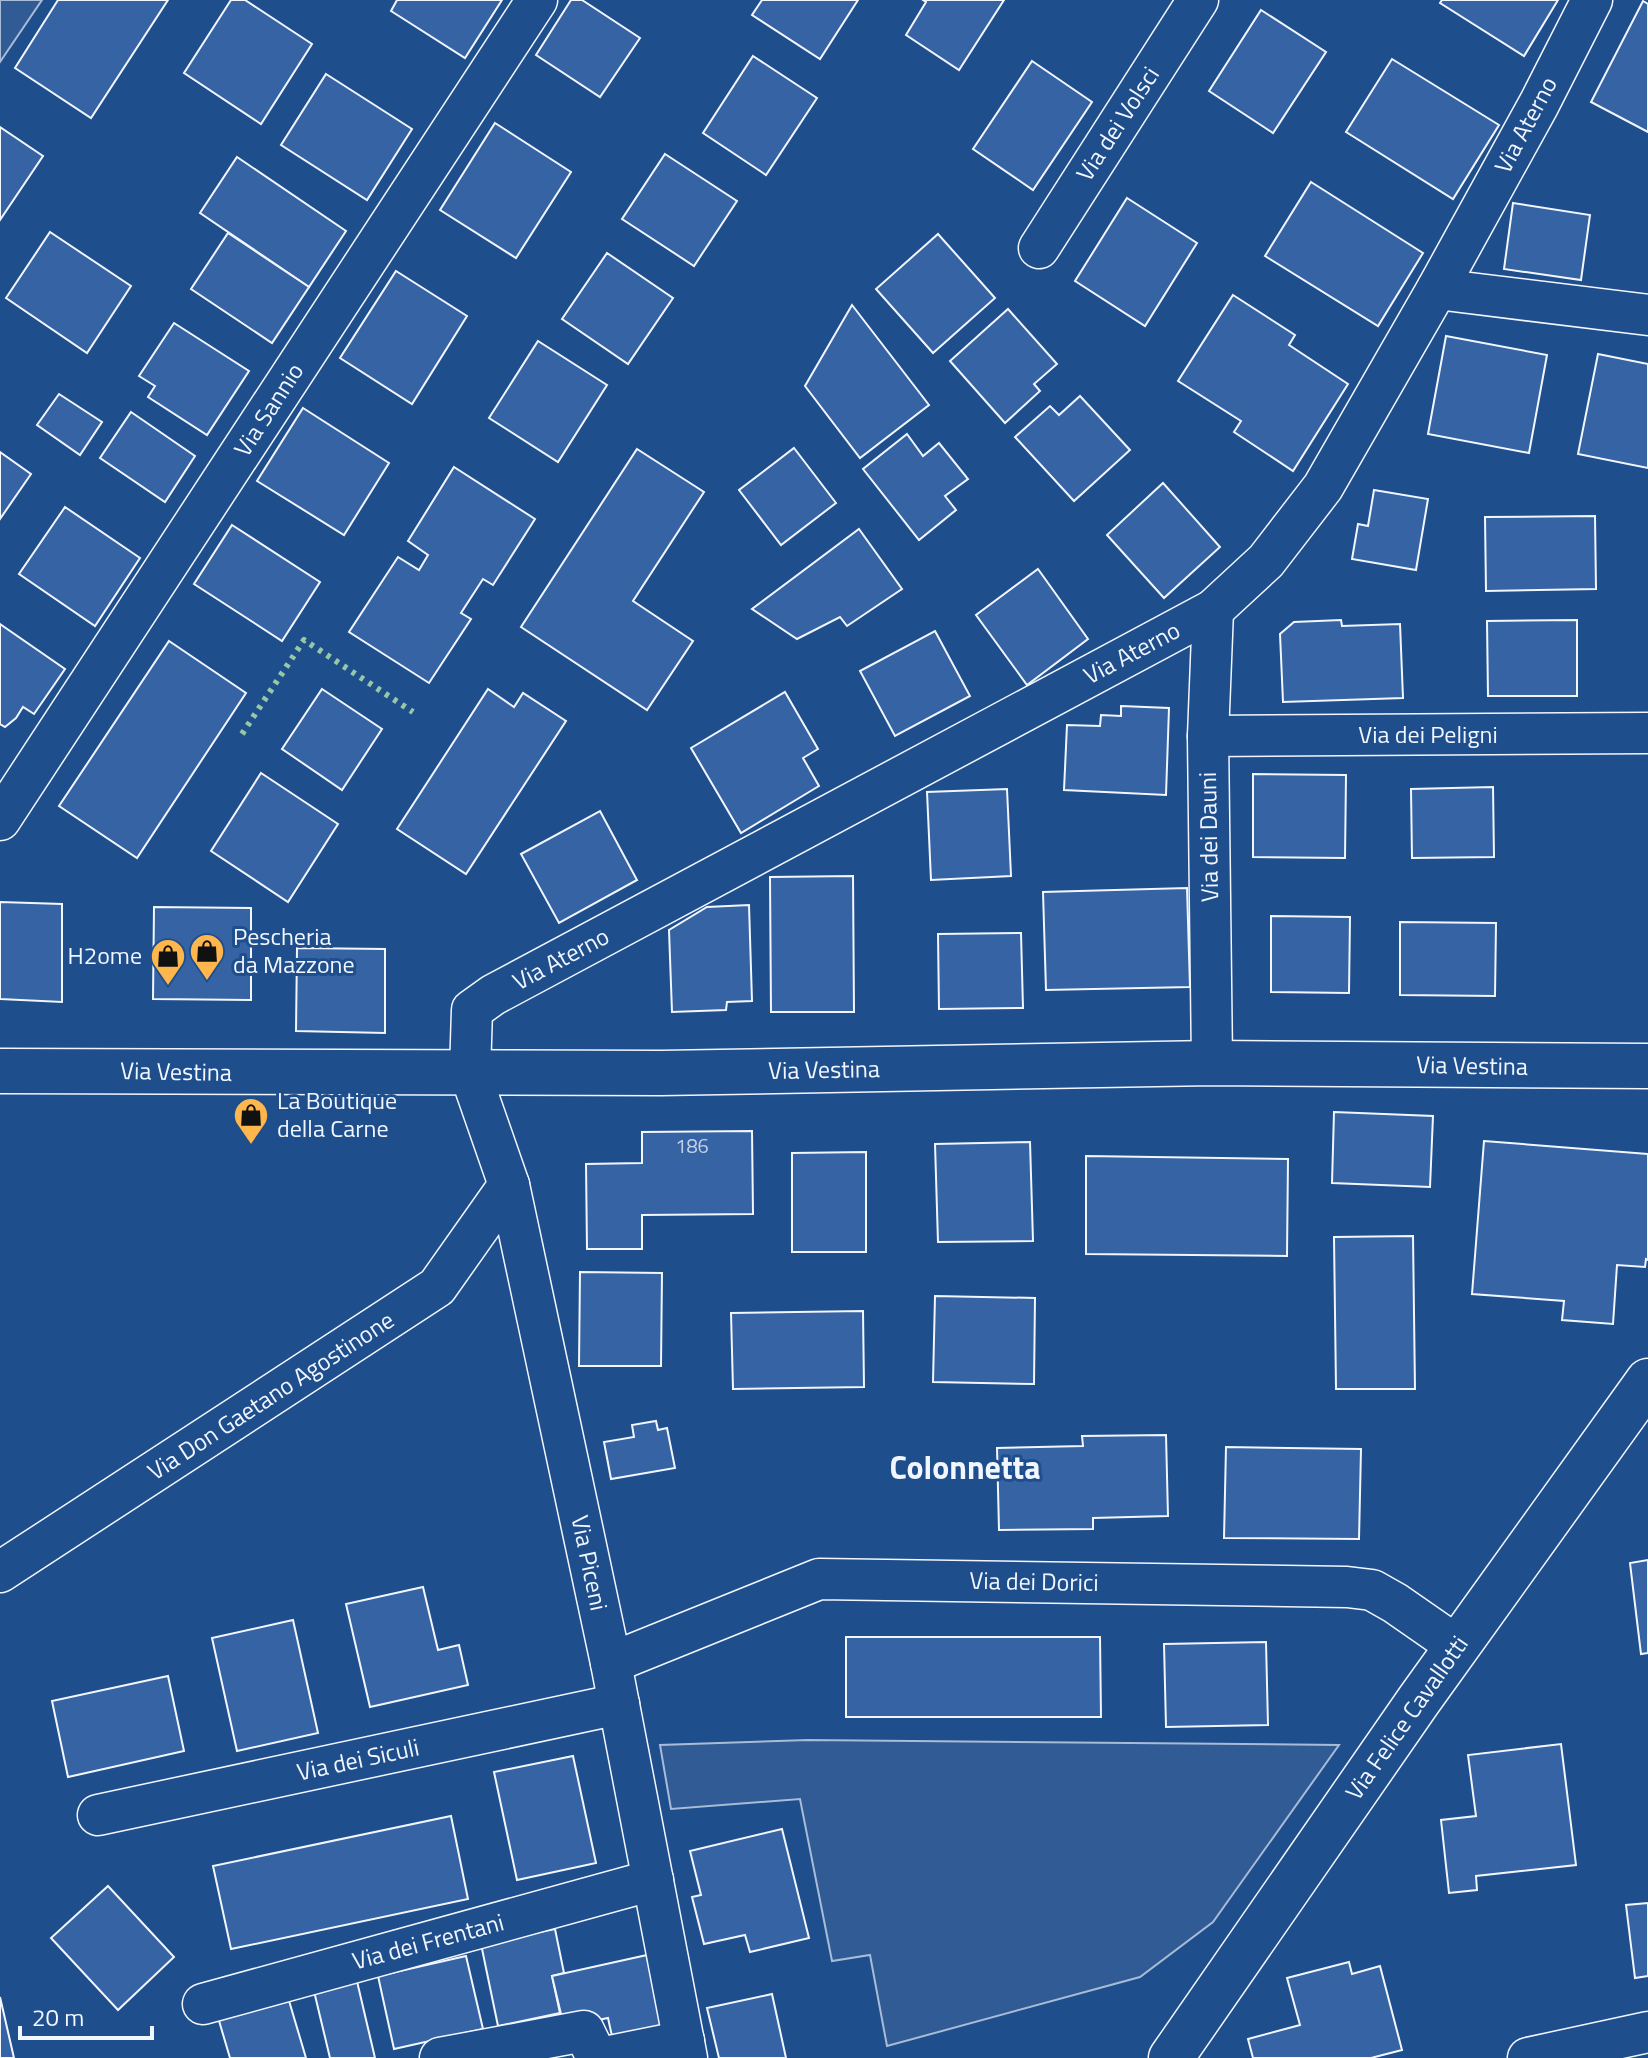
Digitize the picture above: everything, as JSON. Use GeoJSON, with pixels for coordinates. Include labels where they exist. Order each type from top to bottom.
{"type":"FeatureCollection","features":[{"type":"Feature","properties":{"kind":"main road","name":"Via Vestina"},"geometry":{"type":"LineString","coordinates":[[0,1071],[677,1073],[1212,1063],[1648,1066]]}},
{"type":"Feature","properties":{"kind":"main road","name":"Via Felice Cavallotti"},"geometry":{"type":"LineString","coordinates":[[1171,2058],[1457,1646],[1648,1381]]}},
{"type":"Feature","properties":{"kind":"street","name":"Via Sannio"},"geometry":{"type":"LineString","coordinates":[[0,820],[537,0]]}},
{"type":"Feature","properties":{"kind":"street","name":"Via dei Volsci"},"geometry":{"type":"LineString","coordinates":[[1039,248],[1198,0]]}},
{"type":"Feature","properties":{"kind":"street","name":"Via Aterno"},"geometry":{"type":"LineString","coordinates":[[470,1073],[472,1010],[493,995],[1213,610],[1266,561],[1323,487],[1437,289],[1539,104],[1592,0]]}},
{"type":"Feature","properties":{"kind":"street"},"geometry":{"type":"LineString","coordinates":[[1437,289],[1648,315]]}},
{"type":"Feature","properties":{"kind":"street","name":"Via dei Dauni"},"geometry":{"type":"LineString","coordinates":[[1212,1063],[1208,736],[1213,610]]}},
{"type":"Feature","properties":{"kind":"street","name":"Via dei Peligni"},"geometry":{"type":"LineString","coordinates":[[1208,736],[1648,733]]}},
{"type":"Feature","properties":{"kind":"street","name":"Via Piceni"},"geometry":{"type":"LineString","coordinates":[[470,1073],[509,1185],[611,1663],[686,2049]]}},
{"type":"Feature","properties":{"kind":"street","name":"Via Don Gaetano Agostinone"},"geometry":{"type":"LineString","coordinates":[[0,1572],[437,1287],[509,1185]]}},
{"type":"Feature","properties":{"kind":"street","name":"Via dei Dorici"},"geometry":{"type":"LineString","coordinates":[[611,1663],[819,1579],[1347,1587],[1372,1590],[1457,1646]]}},
{"type":"Feature","properties":{"kind":"street","name":"Via dei Siculi"},"geometry":{"type":"LineString","coordinates":[[98,1815],[619,1704]]}},
{"type":"Feature","properties":{"kind":"street","name":"Via dei Frentani"},"geometry":{"type":"LineString","coordinates":[[203,2004],[653,1880]]}},
{"type":"Feature","properties":{"kind":"street"},"geometry":{"type":"LineString","coordinates":[[440,2058],[584,2031],[599,2058],[686,2049]]}},
{"type":"Feature","properties":{"kind":"street"},"geometry":{"type":"LineString","coordinates":[[1528,2058],[1648,2032]]}},
{"type":"Feature","properties":{"kind":"shaded area"},"geometry":{"type":"Polygon","coordinates":[[[0,0],[42,0],[0,62],[0,0]]]}},
{"type":"Feature","properties":{"kind":"shaded area"},"geometry":{"type":"Polygon","coordinates":[[[808,1740],[1339,1745],[1213,1922],[1140,1977],[887,2046],[870,1955],[832,1961],[800,1799],[671,1809],[660,1745],[808,1740]]]}},
{"type":"Feature","properties":{"kind":"building"},"geometry":{"type":"Polygon","coordinates":[[[58,0],[168,0],[91,118],[15,68],[58,0]]]}},
{"type":"Feature","properties":{"kind":"building"},"geometry":{"type":"Polygon","coordinates":[[[231,0],[245,0],[312,44],[261,124],[184,73],[231,0]]]}},
{"type":"Feature","properties":{"kind":"building"},"geometry":{"type":"Polygon","coordinates":[[[397,0],[502,0],[465,58],[391,11],[397,0]]]}},
{"type":"Feature","properties":{"kind":"building"},"geometry":{"type":"Polygon","coordinates":[[[571,0],[582,0],[640,38],[600,97],[536,55],[571,0]]]}},
{"type":"Feature","properties":{"kind":"building"},"geometry":{"type":"Polygon","coordinates":[[[762,0],[858,0],[820,59],[752,15],[762,0]]]}},
{"type":"Feature","properties":{"kind":"building"},"geometry":{"type":"Polygon","coordinates":[[[923,0],[1004,0],[959,70],[906,35],[926,2],[923,0]]]}},
{"type":"Feature","properties":{"kind":"building"},"geometry":{"type":"Polygon","coordinates":[[[1442,0],[1558,0],[1524,56],[1440,3],[1442,0]]]}},
{"type":"Feature","properties":{"kind":"building"},"geometry":{"type":"Polygon","coordinates":[[[1643,1],[1648,4],[1648,132],[1591,102],[1643,1]]]}},
{"type":"Feature","properties":{"kind":"building"},"geometry":{"type":"Polygon","coordinates":[[[1261,10],[1326,52],[1273,133],[1209,91],[1261,10]]]}},
{"type":"Feature","properties":{"kind":"building"},"geometry":{"type":"Polygon","coordinates":[[[753,56],[817,98],[766,175],[703,133],[753,56]]]}},
{"type":"Feature","properties":{"kind":"building"},"geometry":{"type":"Polygon","coordinates":[[[1392,59],[1499,125],[1453,199],[1346,132],[1392,59]]]}},
{"type":"Feature","properties":{"kind":"building"},"geometry":{"type":"Polygon","coordinates":[[[1032,61],[1092,102],[1033,190],[973,149],[1032,61]]]}},
{"type":"Feature","properties":{"kind":"building"},"geometry":{"type":"Polygon","coordinates":[[[326,74],[412,129],[367,200],[281,145],[326,74]]]}},
{"type":"Feature","properties":{"kind":"building"},"geometry":{"type":"Polygon","coordinates":[[[495,123],[571,172],[516,258],[440,210],[495,123]]]}},
{"type":"Feature","properties":{"kind":"building"},"geometry":{"type":"Polygon","coordinates":[[[0,127],[43,156],[0,220],[0,127]]]}},
{"type":"Feature","properties":{"kind":"building"},"geometry":{"type":"Polygon","coordinates":[[[665,154],[737,201],[694,266],[622,219],[665,154]]]}},
{"type":"Feature","properties":{"kind":"building"},"geometry":{"type":"Polygon","coordinates":[[[237,157],[346,231],[309,287],[200,213],[237,157]]]}},
{"type":"Feature","properties":{"kind":"building"},"geometry":{"type":"Polygon","coordinates":[[[1311,182],[1423,253],[1378,326],[1265,256],[1311,182]]]}},
{"type":"Feature","properties":{"kind":"building"},"geometry":{"type":"Polygon","coordinates":[[[1127,198],[1197,243],[1145,326],[1075,281],[1127,198]]]}},
{"type":"Feature","properties":{"kind":"building"},"geometry":{"type":"Polygon","coordinates":[[[1513,203],[1590,215],[1581,280],[1504,269],[1513,203]]]}},
{"type":"Feature","properties":{"kind":"building"},"geometry":{"type":"Polygon","coordinates":[[[50,232],[131,286],[87,353],[6,298],[50,232]]]}},
{"type":"Feature","properties":{"kind":"building"},"geometry":{"type":"Polygon","coordinates":[[[228,233],[309,287],[272,343],[191,289],[228,233]]]}},
{"type":"Feature","properties":{"kind":"building"},"geometry":{"type":"Polygon","coordinates":[[[938,234],[995,298],[933,353],[876,289],[938,234]]]}},
{"type":"Feature","properties":{"kind":"building"},"geometry":{"type":"Polygon","coordinates":[[[607,253],[673,298],[628,364],[562,319],[607,253]]]}},
{"type":"Feature","properties":{"kind":"building"},"geometry":{"type":"Polygon","coordinates":[[[396,271],[467,316],[412,404],[340,358],[396,271]]]}},
{"type":"Feature","properties":{"kind":"building"},"geometry":{"type":"Polygon","coordinates":[[[1233,295],[1295,335],[1289,345],[1348,384],[1293,471],[1234,432],[1241,421],[1178,381],[1233,295]]]}},
{"type":"Feature","properties":{"kind":"building"},"geometry":{"type":"Polygon","coordinates":[[[852,305],[929,405],[860,458],[805,386],[852,305]]]}},
{"type":"Feature","properties":{"kind":"building"},"geometry":{"type":"Polygon","coordinates":[[[1008,309],[1057,364],[1034,384],[1040,391],[1005,423],[950,361],[1008,309]]]}},
{"type":"Feature","properties":{"kind":"building"},"geometry":{"type":"Polygon","coordinates":[[[174,323],[249,371],[207,435],[148,397],[155,386],[139,376],[174,323]]]}},
{"type":"Feature","properties":{"kind":"building"},"geometry":{"type":"Polygon","coordinates":[[[1446,336],[1547,355],[1529,453],[1428,434],[1446,336]]]}},
{"type":"Feature","properties":{"kind":"building"},"geometry":{"type":"Polygon","coordinates":[[[538,341],[607,385],[558,462],[489,418],[538,341]]]}},
{"type":"Feature","properties":{"kind":"building"},"geometry":{"type":"Polygon","coordinates":[[[1598,354],[1648,364],[1648,468],[1578,454],[1598,354]]]}},
{"type":"Feature","properties":{"kind":"building"},"geometry":{"type":"Polygon","coordinates":[[[59,394],[102,422],[80,455],[37,425],[59,394]]]}},
{"type":"Feature","properties":{"kind":"building"},"geometry":{"type":"Polygon","coordinates":[[[1080,396],[1130,450],[1074,501],[1015,437],[1050,406],[1059,415],[1080,396]]]}},
{"type":"Feature","properties":{"kind":"building"},"geometry":{"type":"Polygon","coordinates":[[[303,408],[389,463],[344,535],[257,481],[303,408]]]}},
{"type":"Feature","properties":{"kind":"building"},"geometry":{"type":"Polygon","coordinates":[[[131,412],[195,456],[165,502],[100,458],[131,412]]]}},
{"type":"Feature","properties":{"kind":"building"},"geometry":{"type":"Polygon","coordinates":[[[907,434],[923,456],[939,443],[968,479],[945,496],[956,510],[919,540],[863,469],[907,434]]]}},
{"type":"Feature","properties":{"kind":"building"},"geometry":{"type":"Polygon","coordinates":[[[794,448],[836,503],[781,545],[739,490],[794,448]]]}},
{"type":"Feature","properties":{"kind":"building"},"geometry":{"type":"Polygon","coordinates":[[[637,449],[704,492],[633,601],[693,641],[647,710],[521,627],[637,449]]]}},
{"type":"Feature","properties":{"kind":"building"},"geometry":{"type":"Polygon","coordinates":[[[0,452],[31,474],[0,519],[0,452]]]}},
{"type":"Feature","properties":{"kind":"building"},"geometry":{"type":"Polygon","coordinates":[[[454,467],[535,519],[493,585],[483,579],[461,613],[471,619],[429,683],[349,632],[398,557],[419,570],[428,555],[408,541],[454,467]]]}},
{"type":"Feature","properties":{"kind":"building"},"geometry":{"type":"Polygon","coordinates":[[[1163,483],[1220,547],[1164,598],[1107,535],[1163,483]]]}},
{"type":"Feature","properties":{"kind":"building"},"geometry":{"type":"Polygon","coordinates":[[[1374,490],[1428,499],[1416,570],[1352,559],[1358,524],[1368,526],[1374,490]]]}},
{"type":"Feature","properties":{"kind":"building"},"geometry":{"type":"Polygon","coordinates":[[[65,507],[140,558],[95,626],[19,574],[65,507]]]}},
{"type":"Feature","properties":{"kind":"building"},"geometry":{"type":"Polygon","coordinates":[[[1595,516],[1596,589],[1486,591],[1485,517],[1595,516]]]}},
{"type":"Feature","properties":{"kind":"building"},"geometry":{"type":"Polygon","coordinates":[[[232,525],[320,582],[282,641],[194,584],[232,525]]]}},
{"type":"Feature","properties":{"kind":"building"},"geometry":{"type":"Polygon","coordinates":[[[859,529],[902,589],[847,626],[840,617],[797,639],[752,609],[859,529]]]}},
{"type":"Feature","properties":{"kind":"building"},"geometry":{"type":"Polygon","coordinates":[[[1038,569],[1088,639],[1027,685],[976,615],[1038,569]]]}},
{"type":"Feature","properties":{"kind":"building"},"geometry":{"type":"Polygon","coordinates":[[[1341,620],[1342,626],[1400,624],[1403,698],[1283,702],[1280,634],[1294,622],[1341,620]]]}},
{"type":"Feature","properties":{"kind":"building"},"geometry":{"type":"Polygon","coordinates":[[[1577,620],[1577,696],[1488,696],[1487,621],[1577,620]]]}},
{"type":"Feature","properties":{"kind":"building"},"geometry":{"type":"Polygon","coordinates":[[[0,624],[65,669],[34,714],[23,707],[5,727],[0,724],[0,624]]]}},
{"type":"Feature","properties":{"kind":"building"},"geometry":{"type":"Polygon","coordinates":[[[935,631],[970,696],[895,736],[860,671],[935,631]]]}},
{"type":"Feature","properties":{"kind":"building"},"geometry":{"type":"Polygon","coordinates":[[[169,641],[246,693],[137,858],[59,806],[169,641]]]}},
{"type":"Feature","properties":{"kind":"building"},"geometry":{"type":"Polygon","coordinates":[[[322,689],[382,729],[342,790],[282,749],[322,689]]]}},
{"type":"Feature","properties":{"kind":"building"},"geometry":{"type":"Polygon","coordinates":[[[488,689],[514,707],[523,693],[566,721],[466,874],[397,829],[488,689]]]}},
{"type":"Feature","properties":{"kind":"building"},"geometry":{"type":"Polygon","coordinates":[[[785,692],[818,749],[803,758],[819,786],[741,833],[691,748],[785,692]]]}},
{"type":"Feature","properties":{"kind":"building"},"geometry":{"type":"Polygon","coordinates":[[[1121,706],[1169,708],[1166,795],[1064,790],[1067,725],[1100,726],[1101,715],[1121,716],[1121,706]]]}},
{"type":"Feature","properties":{"kind":"building"},"geometry":{"type":"Polygon","coordinates":[[[261,773],[338,824],[288,902],[211,851],[261,773]]]}},
{"type":"Feature","properties":{"kind":"building"},"geometry":{"type":"Polygon","coordinates":[[[1253,774],[1346,775],[1345,858],[1253,857],[1253,774]]]}},
{"type":"Feature","properties":{"kind":"building"},"geometry":{"type":"Polygon","coordinates":[[[1493,787],[1494,857],[1412,858],[1411,789],[1493,787]]]}},
{"type":"Feature","properties":{"kind":"building"},"geometry":{"type":"Polygon","coordinates":[[[1007,789],[1011,876],[931,880],[927,792],[1007,789]]]}},
{"type":"Feature","properties":{"kind":"building"},"geometry":{"type":"Polygon","coordinates":[[[600,811],[637,880],[559,923],[521,854],[600,811]]]}},
{"type":"Feature","properties":{"kind":"building"},"geometry":{"type":"Polygon","coordinates":[[[853,876],[854,1012],[771,1012],[770,877],[853,876]]]}},
{"type":"Feature","properties":{"kind":"building"},"geometry":{"type":"Polygon","coordinates":[[[1187,888],[1190,987],[1046,990],[1043,892],[1187,888]]]}},
{"type":"Feature","properties":{"kind":"building"},"geometry":{"type":"Polygon","coordinates":[[[0,902],[62,904],[62,1002],[0,999],[0,902]]]}},
{"type":"Feature","properties":{"kind":"building"},"geometry":{"type":"Polygon","coordinates":[[[749,905],[752,1001],[727,1002],[726,1010],[672,1012],[669,930],[707,907],[749,905]]]}},
{"type":"Feature","properties":{"kind":"building"},"geometry":{"type":"Polygon","coordinates":[[[154,907],[251,908],[251,1000],[153,999],[154,907]]]}},
{"type":"Feature","properties":{"kind":"building"},"geometry":{"type":"Polygon","coordinates":[[[1271,916],[1350,917],[1349,993],[1271,992],[1271,916]]]}},
{"type":"Feature","properties":{"kind":"building"},"geometry":{"type":"Polygon","coordinates":[[[1400,922],[1496,923],[1495,996],[1400,995],[1400,922]]]}},
{"type":"Feature","properties":{"kind":"building"},"geometry":{"type":"Polygon","coordinates":[[[1021,933],[1023,1008],[939,1009],[938,934],[1021,933]]]}},
{"type":"Feature","properties":{"kind":"building"},"geometry":{"type":"Polygon","coordinates":[[[297,948],[385,949],[385,1033],[296,1031],[297,948]]]}},
{"type":"Feature","properties":{"kind":"building"},"geometry":{"type":"Polygon","coordinates":[[[1334,1112],[1433,1116],[1430,1187],[1332,1183],[1334,1112]]]}},
{"type":"Feature","properties":{"kind":"building"},"geometry":{"type":"Polygon","coordinates":[[[752,1131],[753,1214],[642,1215],[642,1249],[587,1249],[586,1164],[642,1163],[642,1132],[752,1131]]]}},
{"type":"Feature","properties":{"kind":"building"},"geometry":{"type":"Polygon","coordinates":[[[1484,1141],[1648,1154],[1648,1260],[1645,1267],[1617,1265],[1613,1324],[1562,1320],[1564,1301],[1472,1294],[1484,1141]]]}},
{"type":"Feature","properties":{"kind":"building"},"geometry":{"type":"Polygon","coordinates":[[[1030,1142],[1033,1241],[938,1242],[935,1144],[1030,1142]]]}},
{"type":"Feature","properties":{"kind":"building"},"geometry":{"type":"Polygon","coordinates":[[[866,1152],[866,1252],[792,1252],[792,1153],[866,1152]]]}},
{"type":"Feature","properties":{"kind":"building"},"geometry":{"type":"Polygon","coordinates":[[[1086,1156],[1288,1159],[1287,1256],[1086,1254],[1086,1156]]]}},
{"type":"Feature","properties":{"kind":"building"},"geometry":{"type":"Polygon","coordinates":[[[1413,1236],[1415,1389],[1336,1389],[1334,1237],[1413,1236]]]}},
{"type":"Feature","properties":{"kind":"building"},"geometry":{"type":"Polygon","coordinates":[[[580,1272],[662,1273],[661,1366],[579,1366],[580,1272]]]}},
{"type":"Feature","properties":{"kind":"building"},"geometry":{"type":"Polygon","coordinates":[[[935,1296],[1035,1298],[1034,1384],[933,1382],[935,1296]]]}},
{"type":"Feature","properties":{"kind":"building"},"geometry":{"type":"Polygon","coordinates":[[[863,1311],[864,1387],[733,1389],[731,1313],[863,1311]]]}},
{"type":"Feature","properties":{"kind":"building"},"geometry":{"type":"Polygon","coordinates":[[[656,1421],[658,1430],[667,1428],[675,1468],[611,1479],[604,1442],[634,1437],[632,1425],[656,1421]]]}},
{"type":"Feature","properties":{"kind":"building"},"geometry":{"type":"Polygon","coordinates":[[[1166,1435],[1168,1516],[1093,1518],[1093,1529],[999,1530],[997,1448],[1083,1446],[1082,1436],[1166,1435]]]}},
{"type":"Feature","properties":{"kind":"building"},"geometry":{"type":"Polygon","coordinates":[[[1226,1447],[1361,1449],[1359,1539],[1224,1538],[1226,1447]]]}},
{"type":"Feature","properties":{"kind":"building"},"geometry":{"type":"Polygon","coordinates":[[[1648,1560],[1648,1653],[1641,1654],[1630,1563],[1648,1560]]]}},
{"type":"Feature","properties":{"kind":"building"},"geometry":{"type":"Polygon","coordinates":[[[423,1587],[438,1650],[459,1645],[468,1685],[370,1707],[346,1604],[423,1587]]]}},
{"type":"Feature","properties":{"kind":"building"},"geometry":{"type":"Polygon","coordinates":[[[293,1620],[318,1733],[237,1751],[212,1638],[293,1620]]]}},
{"type":"Feature","properties":{"kind":"building"},"geometry":{"type":"Polygon","coordinates":[[[846,1637],[1100,1637],[1101,1717],[846,1717],[846,1637]]]}},
{"type":"Feature","properties":{"kind":"building"},"geometry":{"type":"Polygon","coordinates":[[[1266,1642],[1268,1725],[1166,1727],[1164,1644],[1266,1642]]]}},
{"type":"Feature","properties":{"kind":"building"},"geometry":{"type":"Polygon","coordinates":[[[168,1676],[184,1751],[68,1777],[52,1701],[168,1676]]]}},
{"type":"Feature","properties":{"kind":"building"},"geometry":{"type":"Polygon","coordinates":[[[1561,1744],[1576,1865],[1476,1876],[1477,1890],[1449,1893],[1441,1820],[1476,1816],[1468,1755],[1561,1744]]]}},
{"type":"Feature","properties":{"kind":"building"},"geometry":{"type":"Polygon","coordinates":[[[573,1756],[596,1863],[517,1880],[494,1772],[573,1756]]]}},
{"type":"Feature","properties":{"kind":"building"},"geometry":{"type":"Polygon","coordinates":[[[451,1816],[468,1899],[231,1949],[213,1866],[451,1816]]]}},
{"type":"Feature","properties":{"kind":"building"},"geometry":{"type":"Polygon","coordinates":[[[782,1829],[809,1938],[750,1952],[745,1935],[704,1944],[692,1897],[701,1895],[690,1851],[782,1829]]]}},
{"type":"Feature","properties":{"kind":"building"},"geometry":{"type":"Polygon","coordinates":[[[108,1886],[174,1957],[118,2010],[51,1938],[108,1886]]]}},
{"type":"Feature","properties":{"kind":"building"},"geometry":{"type":"Polygon","coordinates":[[[1648,1903],[1648,1976],[1635,1978],[1626,1905],[1648,1903]]]}},
{"type":"Feature","properties":{"kind":"building"},"geometry":{"type":"Polygon","coordinates":[[[555,1929],[564,1973],[552,1976],[560,2013],[498,2026],[481,1944],[555,1929]]]}},
{"type":"Feature","properties":{"kind":"building"},"geometry":{"type":"Polygon","coordinates":[[[647,1955],[665,2039],[615,2050],[608,2018],[564,2027],[552,1976],[647,1955]]]}},
{"type":"Feature","properties":{"kind":"building"},"geometry":{"type":"Polygon","coordinates":[[[466,1956],[483,2029],[394,2049],[378,1976],[466,1956]]]}},
{"type":"Feature","properties":{"kind":"building"},"geometry":{"type":"Polygon","coordinates":[[[1349,1962],[1352,1974],[1380,1966],[1402,2050],[1371,2058],[1253,2058],[1248,2039],[1300,2025],[1287,1978],[1349,1962]]]}},
{"type":"Feature","properties":{"kind":"building"},"geometry":{"type":"Polygon","coordinates":[[[356,1977],[375,2058],[330,2058],[313,1987],[356,1977]]]}},
{"type":"Feature","properties":{"kind":"building"},"geometry":{"type":"Polygon","coordinates":[[[287,1994],[306,2058],[230,2058],[217,2014],[287,1994]]]}},
{"type":"Feature","properties":{"kind":"building"},"geometry":{"type":"Polygon","coordinates":[[[772,1994],[786,2058],[719,2058],[707,2008],[772,1994]]]}},
{"type":"Feature","properties":{"kind":"building"},"geometry":{"type":"Polygon","coordinates":[[[0,1997],[14,2058],[0,2058],[0,1997]]]}},
{"type":"Feature","properties":{"kind":"hedge"},"geometry":{"type":"LineString","coordinates":[[242,734],[304,640],[413,712]]}},
{"type":"Feature","properties":{"kind":"place","name":"Pescheria da Mazzone"},"geometry":{"type":"Point","coordinates":[207,982]}},
{"type":"Feature","properties":{"kind":"place","name":"H2ome"},"geometry":{"type":"Point","coordinates":[168,987]}},
{"type":"Feature","properties":{"kind":"place","name":"La Boutique della Carne"},"geometry":{"type":"Point","coordinates":[251,1146]}},
{"type":"Feature","properties":{"kind":"district","name":"Colonnetta"},"geometry":{"type":"Point","coordinates":[965,1468]}}]}
